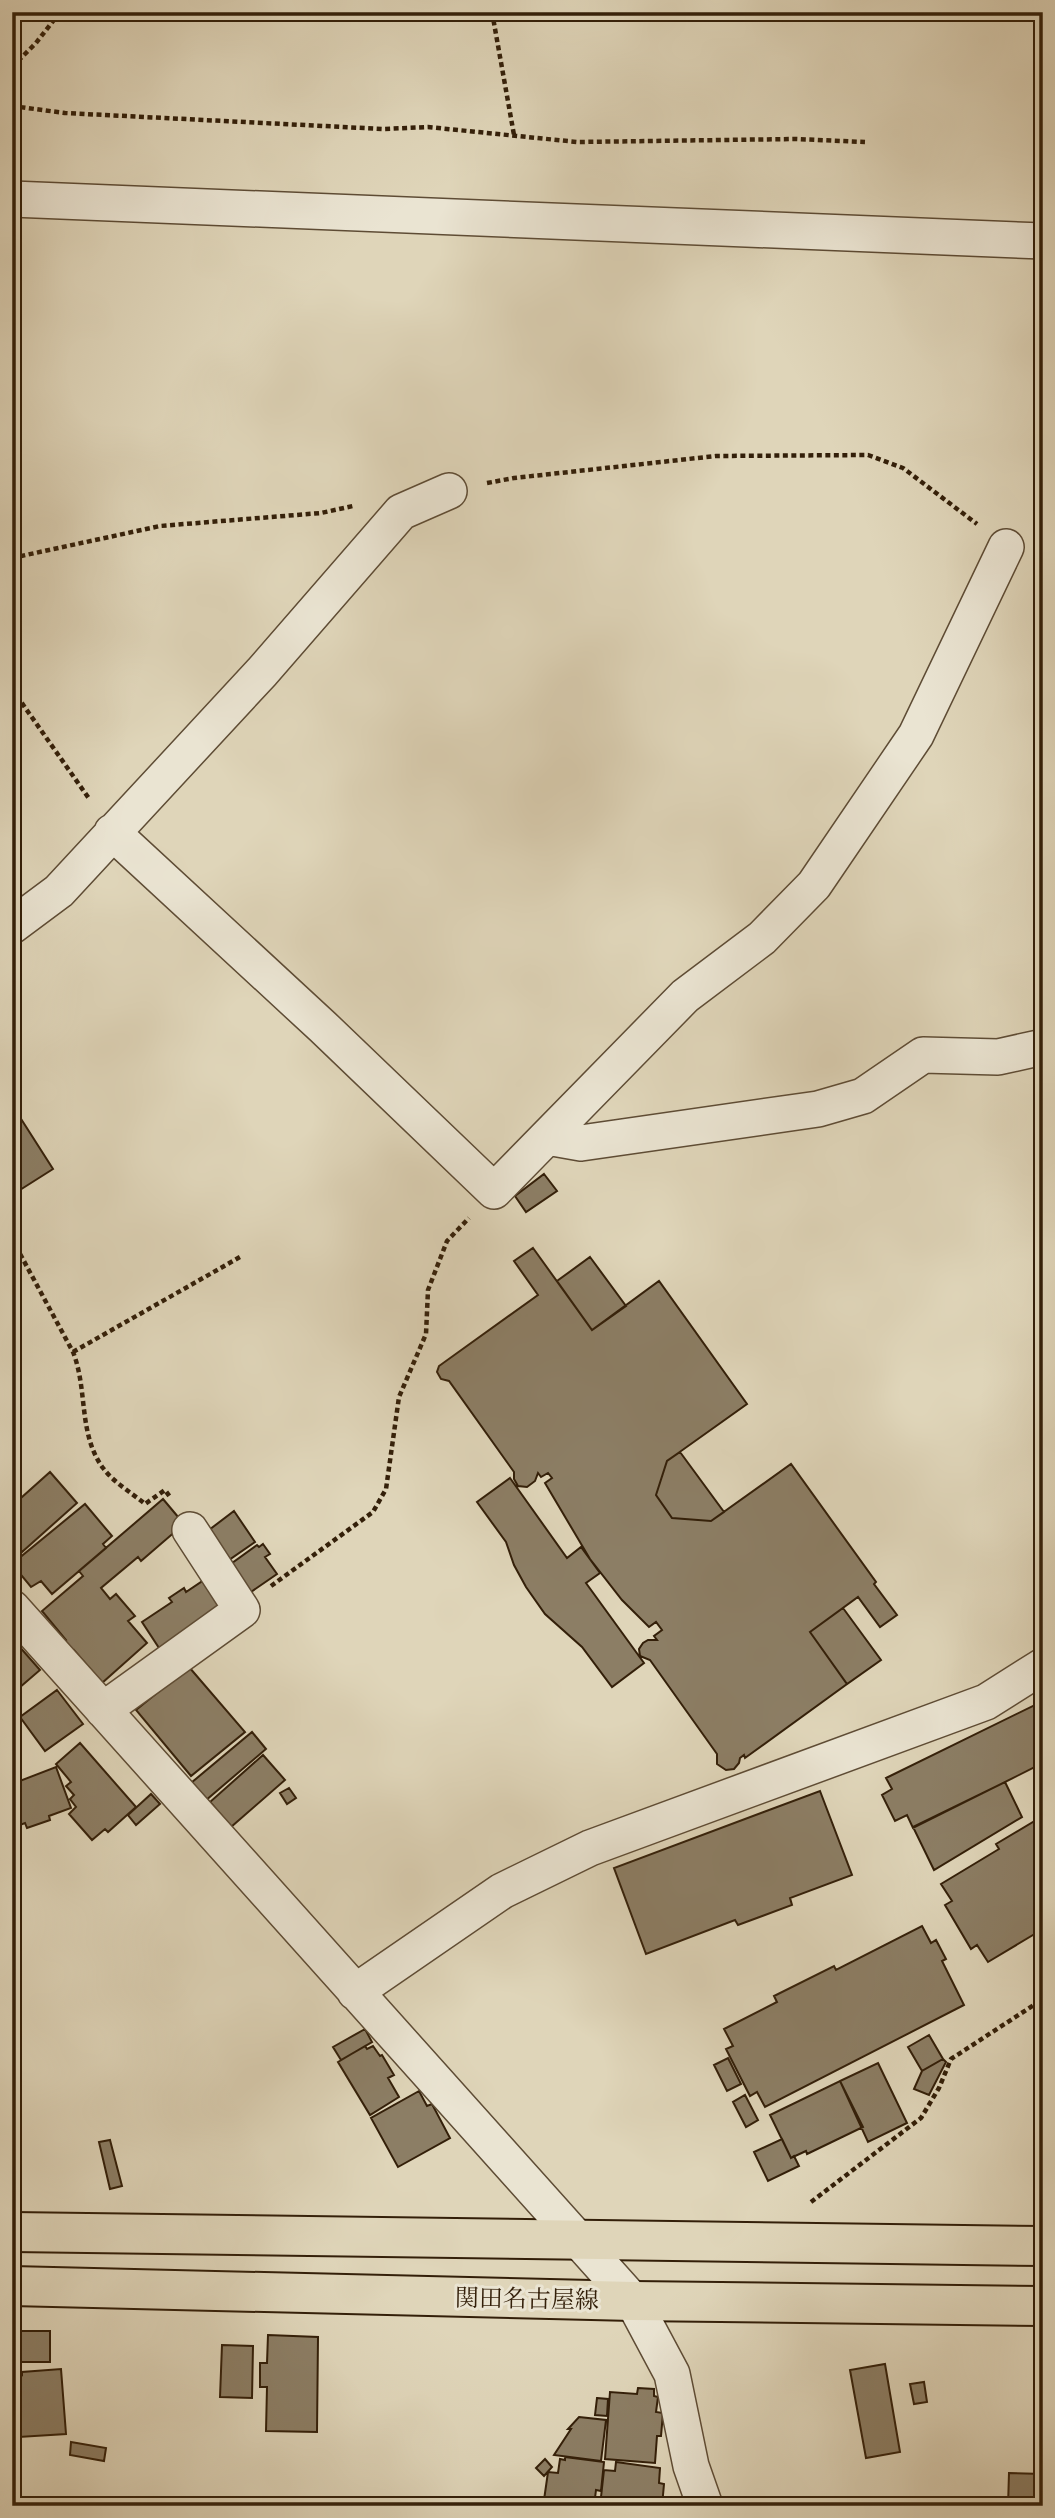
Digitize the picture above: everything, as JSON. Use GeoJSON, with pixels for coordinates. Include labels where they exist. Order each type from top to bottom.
{"type":"FeatureCollection","features":[{"type":"Feature","properties":{"kind":"main road"},"geometry":{"type":"LineString","coordinates":[[12,2232],[1043,2246]]}},
{"type":"Feature","properties":{"kind":"main road","name":"関田名古屋線"},"geometry":{"type":"LineString","coordinates":[[12,2286],[633,2301],[1043,2306]]}},
{"type":"Feature","properties":{"kind":"street"},"geometry":{"type":"LineString","coordinates":[[12,199],[1043,241]]}},
{"type":"Feature","properties":{"kind":"street"},"geometry":{"type":"LineString","coordinates":[[12,926],[59,891],[262,672],[401,512],[449,491]]}},
{"type":"Feature","properties":{"kind":"street"},"geometry":{"type":"LineString","coordinates":[[114,830],[494,1192],[685,996],[762,938],[814,886],[915,735],[1006,547]]}},
{"type":"Feature","properties":{"kind":"street"},"geometry":{"type":"LineString","coordinates":[[547,1137],[581,1143],[818,1109],[863,1096],[923,1055],[998,1057],[1043,1047]]}},
{"type":"Feature","properties":{"kind":"street"},"geometry":{"type":"LineString","coordinates":[[103,1710],[242,1610],[190,1530]]}},
{"type":"Feature","properties":{"kind":"street"},"geometry":{"type":"LineString","coordinates":[[12,1608],[633,2301],[672,2374],[691,2466],[705,2506]]}},
{"type":"Feature","properties":{"kind":"street"},"geometry":{"type":"LineString","coordinates":[[355,1992],[502,1891],[590,1848],[986,1702],[1043,1666]]}},
{"type":"Feature","properties":{"kind":"path"},"geometry":{"type":"LineString","coordinates":[[14,65],[36,43],[60,12]]}},
{"type":"Feature","properties":{"kind":"path"},"geometry":{"type":"LineString","coordinates":[[492,12],[514,135]]}},
{"type":"Feature","properties":{"kind":"path"},"geometry":{"type":"LineString","coordinates":[[12,57],[14,65]]}},
{"type":"Feature","properties":{"kind":"path"},"geometry":{"type":"LineString","coordinates":[[12,106],[65,113],[383,129],[428,127],[578,142],[795,139],[865,142]]}},
{"type":"Feature","properties":{"kind":"path"},"geometry":{"type":"LineString","coordinates":[[449,491],[514,478],[716,456],[868,455],[903,468],[1006,547]]}},
{"type":"Feature","properties":{"kind":"path"},"geometry":{"type":"LineString","coordinates":[[12,558],[160,526],[321,513],[367,503],[401,512]]}},
{"type":"Feature","properties":{"kind":"path"},"geometry":{"type":"LineString","coordinates":[[12,689],[114,830]]}},
{"type":"Feature","properties":{"kind":"path"},"geometry":{"type":"LineString","coordinates":[[241,1608],[373,1512],[386,1489],[399,1397],[426,1334],[428,1290],[447,1241],[494,1192]]}},
{"type":"Feature","properties":{"kind":"path"},"geometry":{"type":"LineString","coordinates":[[12,1239],[73,1352],[80,1370],[86,1434],[103,1469],[145,1504],[165,1490],[190,1530]]}},
{"type":"Feature","properties":{"kind":"path"},"geometry":{"type":"LineString","coordinates":[[73,1352],[240,1257]]}},
{"type":"Feature","properties":{"kind":"path"},"geometry":{"type":"LineString","coordinates":[[802,2209],[921,2118],[939,2088],[951,2059],[1043,1999]]}},
{"type":"Feature","properties":{"kind":"building"},"geometry":{"type":"Polygon","coordinates":[[[16,1111],[53,1169],[12,1195],[12,1114],[16,1111]]]}},
{"type":"Feature","properties":{"kind":"building"},"geometry":{"type":"Polygon","coordinates":[[[544,1174],[557,1191],[526,1212],[515,1196],[544,1174]]]}},
{"type":"Feature","properties":{"kind":"building"},"geometry":{"type":"Polygon","coordinates":[[[533,1248],[592,1330],[659,1281],[747,1404],[667,1461],[656,1495],[672,1518],[711,1521],[791,1464],[897,1615],[880,1627],[858,1597],[810,1632],[847,1684],[745,1758],[744,1755],[740,1758],[734,1769],[726,1770],[717,1764],[717,1754],[650,1660],[640,1656],[639,1649],[643,1643],[657,1640],[654,1636],[662,1630],[656,1622],[649,1627],[622,1600],[590,1559],[545,1483],[552,1478],[548,1473],[541,1477],[538,1473],[535,1481],[527,1487],[518,1486],[514,1472],[449,1381],[441,1379],[437,1372],[439,1366],[538,1295],[514,1261],[533,1248]]]}},
{"type":"Feature","properties":{"kind":"building"},"geometry":{"type":"Polygon","coordinates":[[[590,1257],[626,1306],[592,1330],[557,1281],[590,1257]]]}},
{"type":"Feature","properties":{"kind":"building"},"geometry":{"type":"Polygon","coordinates":[[[680,1452],[724,1512],[711,1521],[672,1518],[656,1495],[667,1461],[680,1452]]]}},
{"type":"Feature","properties":{"kind":"building"},"geometry":{"type":"Polygon","coordinates":[[[50,1472],[77,1503],[22,1552],[12,1540],[12,1506],[50,1472]]]}},
{"type":"Feature","properties":{"kind":"building"},"geometry":{"type":"Polygon","coordinates":[[[510,1478],[567,1558],[581,1547],[600,1573],[586,1583],[644,1663],[612,1687],[582,1647],[545,1614],[514,1565],[506,1542],[477,1502],[510,1478]]]}},
{"type":"Feature","properties":{"kind":"building"},"geometry":{"type":"Polygon","coordinates":[[[163,1499],[184,1524],[141,1561],[138,1557],[101,1588],[110,1599],[116,1594],[135,1616],[128,1621],[147,1643],[102,1683],[74,1650],[71,1652],[63,1642],[66,1640],[42,1611],[83,1576],[79,1571],[163,1499]]]}},
{"type":"Feature","properties":{"kind":"building"},"geometry":{"type":"Polygon","coordinates":[[[85,1504],[112,1536],[103,1544],[106,1548],[52,1594],[41,1581],[31,1587],[12,1564],[85,1504]]]}},
{"type":"Feature","properties":{"kind":"building"},"geometry":{"type":"Polygon","coordinates":[[[234,1511],[255,1542],[226,1562],[205,1533],[234,1511]]]}},
{"type":"Feature","properties":{"kind":"building"},"geometry":{"type":"Polygon","coordinates":[[[263,1544],[270,1554],[265,1557],[277,1574],[248,1594],[228,1566],[257,1545],[259,1547],[263,1544]]]}},
{"type":"Feature","properties":{"kind":"building"},"geometry":{"type":"Polygon","coordinates":[[[207,1578],[228,1610],[163,1654],[142,1622],[172,1602],[169,1598],[184,1588],[186,1592],[207,1578]]]}},
{"type":"Feature","properties":{"kind":"building"},"geometry":{"type":"Polygon","coordinates":[[[843,1608],[881,1660],[847,1684],[810,1632],[843,1608]]]}},
{"type":"Feature","properties":{"kind":"building"},"geometry":{"type":"Polygon","coordinates":[[[18,1645],[40,1670],[12,1694],[12,1651],[18,1645]]]}},
{"type":"Feature","properties":{"kind":"building"},"geometry":{"type":"Polygon","coordinates":[[[189,1667],[245,1732],[191,1776],[136,1710],[189,1667]]]}},
{"type":"Feature","properties":{"kind":"building"},"geometry":{"type":"Polygon","coordinates":[[[57,1690],[83,1724],[45,1751],[20,1717],[57,1690]]]}},
{"type":"Feature","properties":{"kind":"building"},"geometry":{"type":"Polygon","coordinates":[[[1043,1701],[1043,1763],[913,1828],[907,1815],[895,1821],[882,1795],[892,1789],[886,1778],[1043,1701]]]}},
{"type":"Feature","properties":{"kind":"building"},"geometry":{"type":"Polygon","coordinates":[[[252,1732],[266,1749],[205,1801],[191,1783],[252,1732]]]}},
{"type":"Feature","properties":{"kind":"building"},"geometry":{"type":"Polygon","coordinates":[[[80,1743],[136,1807],[108,1832],[105,1829],[92,1840],[69,1814],[76,1807],[70,1799],[74,1795],[66,1786],[71,1782],[56,1764],[80,1743]]]}},
{"type":"Feature","properties":{"kind":"building"},"geometry":{"type":"Polygon","coordinates":[[[263,1755],[285,1780],[231,1827],[210,1802],[263,1755]]]}},
{"type":"Feature","properties":{"kind":"building"},"geometry":{"type":"Polygon","coordinates":[[[56,1767],[71,1808],[49,1816],[50,1820],[27,1828],[25,1823],[12,1828],[12,1784],[56,1767]]]}},
{"type":"Feature","properties":{"kind":"building"},"geometry":{"type":"Polygon","coordinates":[[[1005,1782],[1022,1817],[934,1870],[913,1827],[1005,1782]]]}},
{"type":"Feature","properties":{"kind":"building"},"geometry":{"type":"Polygon","coordinates":[[[289,1788],[296,1798],[287,1804],[280,1793],[289,1788]]]}},
{"type":"Feature","properties":{"kind":"building"},"geometry":{"type":"Polygon","coordinates":[[[820,1791],[852,1875],[790,1898],[792,1905],[738,1925],[735,1920],[646,1954],[614,1868],[820,1791]]]}},
{"type":"Feature","properties":{"kind":"building"},"geometry":{"type":"Polygon","coordinates":[[[151,1794],[160,1804],[136,1825],[128,1815],[151,1794]]]}},
{"type":"Feature","properties":{"kind":"building"},"geometry":{"type":"Polygon","coordinates":[[[1043,1816],[1043,1929],[988,1962],[977,1945],[971,1949],[945,1905],[952,1901],[941,1884],[999,1849],[996,1844],[1043,1816]]]}},
{"type":"Feature","properties":{"kind":"building"},"geometry":{"type":"Polygon","coordinates":[[[922,1926],[931,1943],[936,1940],[946,1959],[942,1961],[964,2005],[765,2107],[757,2092],[750,2096],[726,2049],[733,2046],[724,2029],[777,2002],[774,1996],[834,1966],[836,1970],[922,1926]]]}},
{"type":"Feature","properties":{"kind":"building"},"geometry":{"type":"Polygon","coordinates":[[[365,2029],[372,2042],[341,2060],[333,2047],[365,2029]]]}},
{"type":"Feature","properties":{"kind":"building"},"geometry":{"type":"Polygon","coordinates":[[[929,2035],[943,2059],[922,2071],[908,2047],[929,2035]]]}},
{"type":"Feature","properties":{"kind":"building"},"geometry":{"type":"Polygon","coordinates":[[[365,2046],[367,2049],[373,2046],[380,2056],[382,2055],[394,2075],[388,2078],[399,2097],[370,2115],[338,2062],[365,2046]]]}},
{"type":"Feature","properties":{"kind":"building"},"geometry":{"type":"Polygon","coordinates":[[[728,2058],[741,2084],[727,2091],[714,2065],[728,2058]]]}},
{"type":"Feature","properties":{"kind":"building"},"geometry":{"type":"Polygon","coordinates":[[[943,2059],[946,2062],[929,2095],[914,2089],[922,2071],[943,2059]]]}},
{"type":"Feature","properties":{"kind":"building"},"geometry":{"type":"Polygon","coordinates":[[[878,2063],[907,2123],[868,2142],[840,2081],[878,2063]]]}},
{"type":"Feature","properties":{"kind":"building"},"geometry":{"type":"Polygon","coordinates":[[[840,2081],[863,2127],[807,2154],[806,2151],[791,2158],[770,2115],[840,2081]]]}},
{"type":"Feature","properties":{"kind":"building"},"geometry":{"type":"Polygon","coordinates":[[[419,2091],[427,2106],[432,2104],[450,2138],[398,2167],[371,2118],[419,2091]]]}},
{"type":"Feature","properties":{"kind":"building"},"geometry":{"type":"Polygon","coordinates":[[[745,2095],[758,2120],[746,2127],[733,2102],[745,2095]]]}},
{"type":"Feature","properties":{"kind":"building"},"geometry":{"type":"Polygon","coordinates":[[[782,2139],[791,2158],[794,2156],[799,2166],[768,2181],[754,2152],[782,2139]]]}},
{"type":"Feature","properties":{"kind":"building"},"geometry":{"type":"Polygon","coordinates":[[[110,2140],[122,2186],[110,2189],[99,2142],[110,2140]]]}},
{"type":"Feature","properties":{"kind":"building"},"geometry":{"type":"Polygon","coordinates":[[[16,2331],[50,2331],[50,2362],[16,2362],[16,2331]]]}},
{"type":"Feature","properties":{"kind":"building"},"geometry":{"type":"Polygon","coordinates":[[[268,2335],[318,2337],[317,2432],[266,2431],[267,2387],[260,2387],[260,2363],[267,2363],[268,2335]]]}},
{"type":"Feature","properties":{"kind":"building"},"geometry":{"type":"Polygon","coordinates":[[[222,2345],[253,2346],[252,2398],[220,2397],[222,2345]]]}},
{"type":"Feature","properties":{"kind":"building"},"geometry":{"type":"Polygon","coordinates":[[[885,2364],[900,2452],[866,2458],[850,2370],[885,2364]]]}},
{"type":"Feature","properties":{"kind":"building"},"geometry":{"type":"Polygon","coordinates":[[[61,2369],[66,2434],[19,2437],[19,2374],[61,2369]]]}},
{"type":"Feature","properties":{"kind":"building"},"geometry":{"type":"Polygon","coordinates":[[[924,2382],[927,2402],[914,2404],[910,2384],[924,2382]]]}},
{"type":"Feature","properties":{"kind":"building"},"geometry":{"type":"Polygon","coordinates":[[[638,2388],[654,2389],[654,2396],[658,2397],[656,2412],[663,2413],[661,2436],[657,2436],[655,2463],[605,2459],[610,2392],[637,2394],[638,2388]]]}},
{"type":"Feature","properties":{"kind":"building"},"geometry":{"type":"Polygon","coordinates":[[[597,2398],[608,2399],[607,2416],[595,2415],[597,2398]]]}},
{"type":"Feature","properties":{"kind":"building"},"geometry":{"type":"Polygon","coordinates":[[[579,2417],[606,2420],[601,2461],[554,2455],[571,2429],[568,2429],[579,2417]]]}},
{"type":"Feature","properties":{"kind":"building"},"geometry":{"type":"Polygon","coordinates":[[[71,2442],[106,2448],[104,2461],[70,2455],[71,2442]]]}},
{"type":"Feature","properties":{"kind":"building"},"geometry":{"type":"Polygon","coordinates":[[[565,2457],[604,2462],[601,2491],[596,2490],[594,2506],[544,2500],[548,2472],[558,2473],[560,2459],[565,2460],[565,2457]]]}},
{"type":"Feature","properties":{"kind":"building"},"geometry":{"type":"Polygon","coordinates":[[[545,2459],[552,2467],[544,2476],[536,2468],[545,2459]]]}},
{"type":"Feature","properties":{"kind":"building"},"geometry":{"type":"Polygon","coordinates":[[[616,2462],[660,2468],[659,2483],[664,2484],[662,2506],[600,2506],[604,2470],[615,2471],[616,2462]]]}},
{"type":"Feature","properties":{"kind":"building"},"geometry":{"type":"Polygon","coordinates":[[[1009,2473],[1043,2474],[1043,2506],[1008,2506],[1009,2473]]]}}]}
